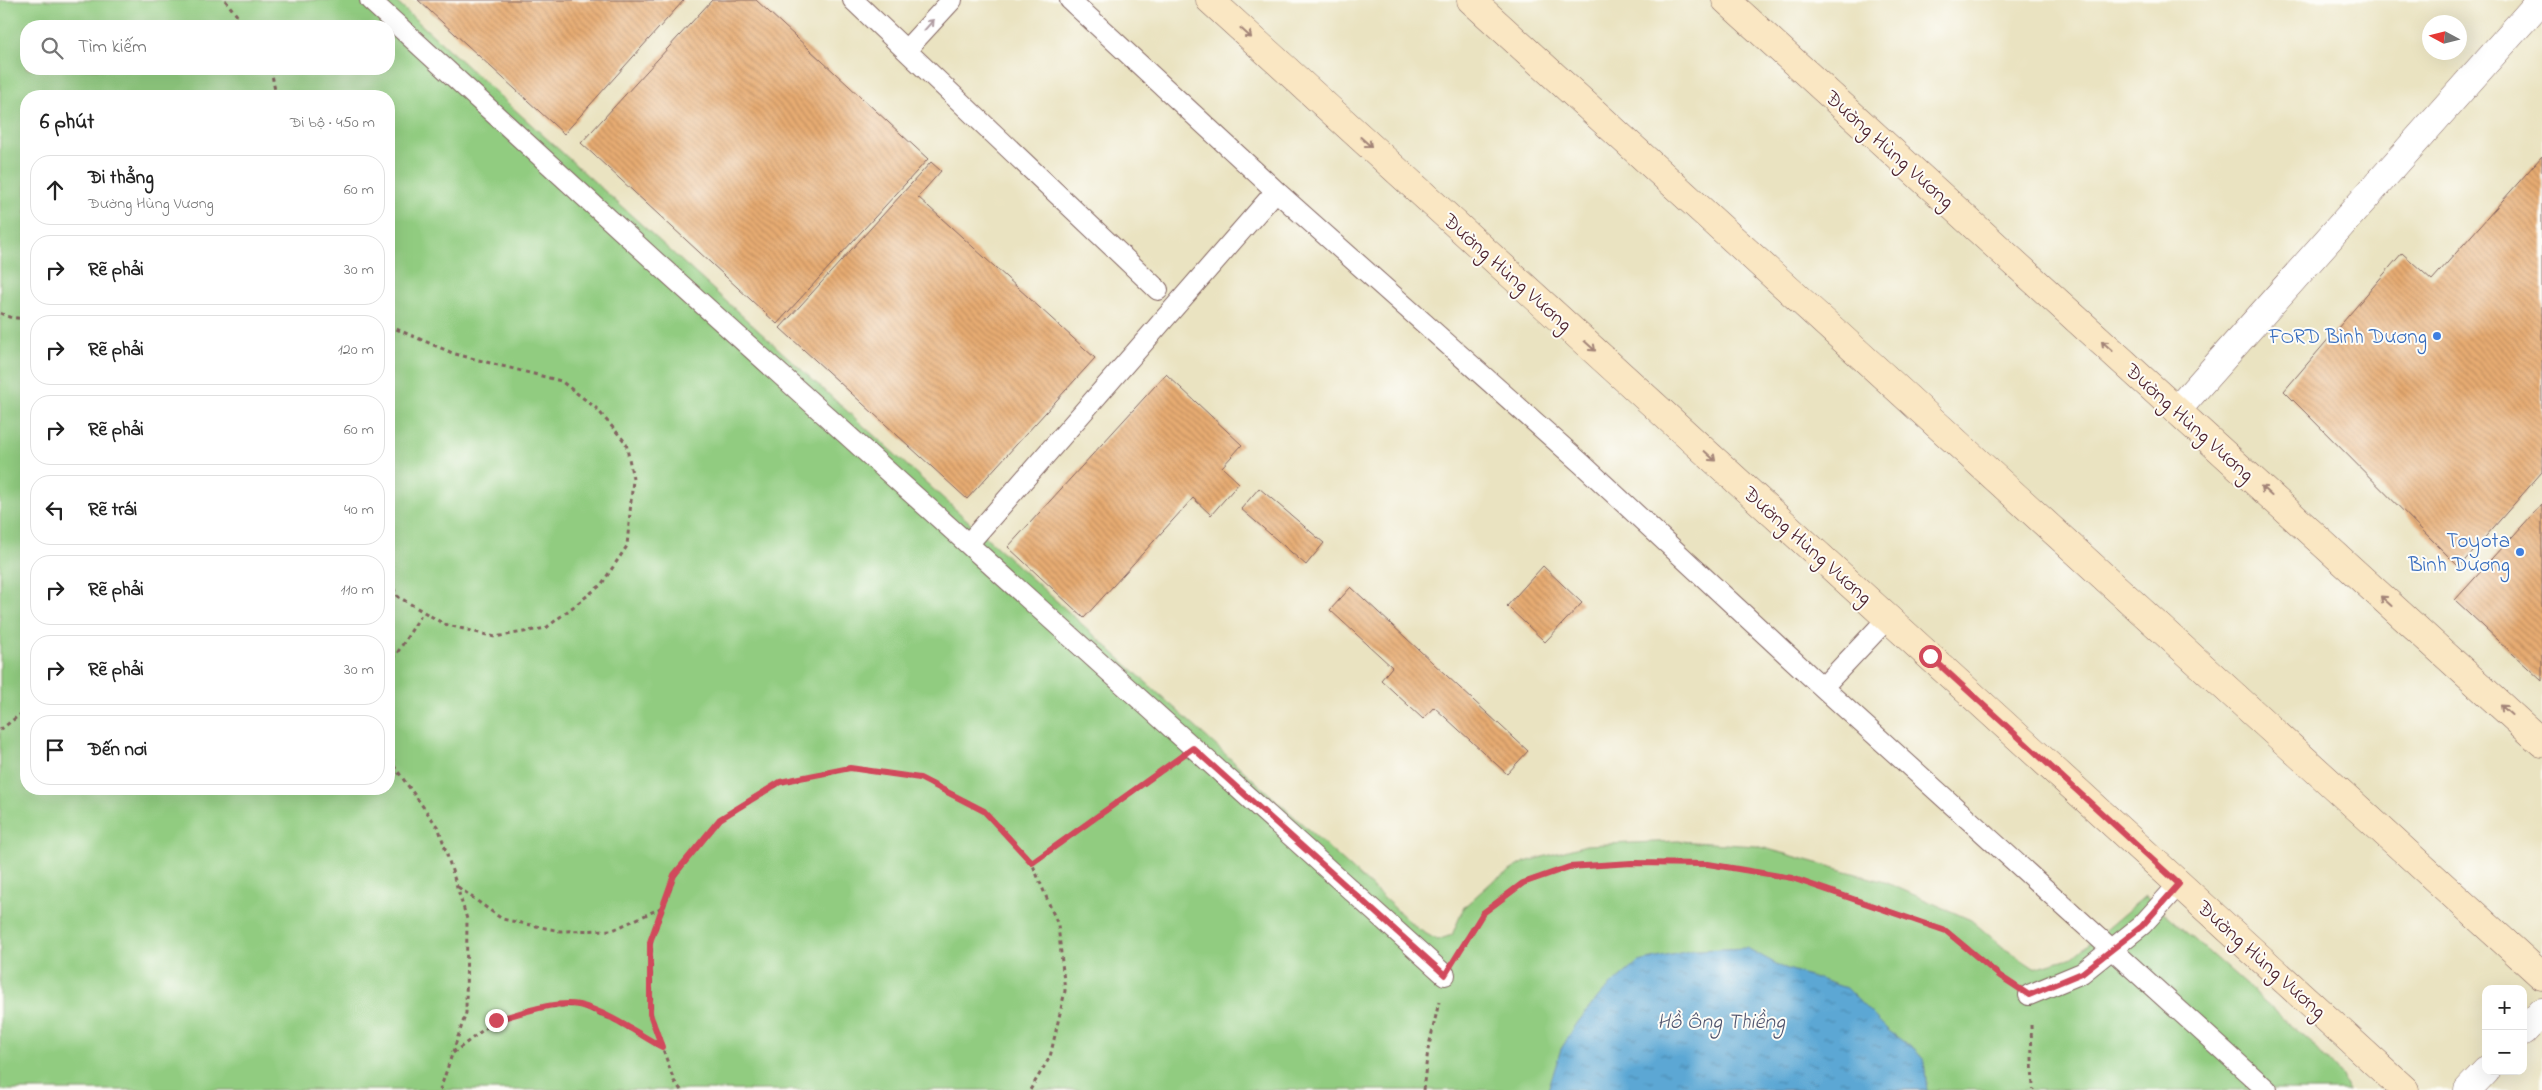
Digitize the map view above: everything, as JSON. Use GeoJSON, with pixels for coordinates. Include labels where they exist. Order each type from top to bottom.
{"type":"FeatureCollection","features":[{"type":"Feature","properties":{"kind":"main road","name":"Đường Hùng Vương"},"geometry":{"type":"LineString","coordinates":[[1210,0],[2405,1090]]}},
{"type":"Feature","properties":{"kind":"main road"},"geometry":{"type":"LineString","coordinates":[[1471,0],[2542,976]]}},
{"type":"Feature","properties":{"kind":"main road","name":"Đường Hùng Vương"},"geometry":{"type":"LineString","coordinates":[[1726,0],[2542,743]]}},
{"type":"Feature","properties":{"kind":"street"},"geometry":{"type":"LineString","coordinates":[[2177,410],[2540,0]]}},
{"type":"Feature","properties":{"kind":"street"},"geometry":{"type":"LineString","coordinates":[[2525,1030],[2542,1012]]}},
{"type":"Feature","properties":{"kind":"street"},"geometry":{"type":"LineString","coordinates":[[2468,1090],[2482,1075]]}},
{"type":"Feature","properties":{"kind":"lane"},"geometry":{"type":"LineString","coordinates":[[370,0],[392,20]]}},
{"type":"Feature","properties":{"kind":"lane"},"geometry":{"type":"LineString","coordinates":[[853,0],[1158,290]]}},
{"type":"Feature","properties":{"kind":"lane"},"geometry":{"type":"LineString","coordinates":[[906,50],[952,0]]}},
{"type":"Feature","properties":{"kind":"lane"},"geometry":{"type":"LineString","coordinates":[[1070,0],[1276,192],[1582,464],[1823,688],[2267,1090]]}},
{"type":"Feature","properties":{"kind":"lane"},"geometry":{"type":"LineString","coordinates":[[395,23],[656,263],[1445,975]]}},
{"type":"Feature","properties":{"kind":"lane"},"geometry":{"type":"LineString","coordinates":[[968,544],[1276,192]]}},
{"type":"Feature","properties":{"kind":"lane"},"geometry":{"type":"LineString","coordinates":[[1823,688],[1888,618]]}},
{"type":"Feature","properties":{"kind":"lane"},"geometry":{"type":"LineString","coordinates":[[2029,995],[2082,973],[2142,926],[2179,884]]}},
{"type":"Feature","properties":{"kind":"path"},"geometry":{"type":"LineString","coordinates":[[225,0],[240,20]]}},
{"type":"Feature","properties":{"kind":"path"},"geometry":{"type":"LineString","coordinates":[[272,75],[275,90]]}},
{"type":"Feature","properties":{"kind":"path"},"geometry":{"type":"LineString","coordinates":[[0,313],[9,317],[20,318]]}},
{"type":"Feature","properties":{"kind":"path"},"geometry":{"type":"LineString","coordinates":[[395,329],[455,354],[561,382],[596,408],[626,443],[633,479],[627,546],[601,585],[546,628],[495,637],[444,624],[397,596],[395,592]]}},
{"type":"Feature","properties":{"kind":"path"},"geometry":{"type":"LineString","coordinates":[[395,656],[423,612]]}},
{"type":"Feature","properties":{"kind":"path"},"geometry":{"type":"LineString","coordinates":[[0,730],[20,715]]}},
{"type":"Feature","properties":{"kind":"path"},"geometry":{"type":"LineString","coordinates":[[1032,863],[1193,748]]}},
{"type":"Feature","properties":{"kind":"path"},"geometry":{"type":"LineString","coordinates":[[395,768],[439,830],[467,919],[466,1013],[440,1090]]}},
{"type":"Feature","properties":{"kind":"path"},"geometry":{"type":"LineString","coordinates":[[681,1090],[674,1082],[650,1014],[650,942],[674,875],[720,819],[780,782],[850,768],[920,778],[976,806],[984,811],[1032,863],[1058,925],[1065,991],[1050,1057],[1030,1090]]}},
{"type":"Feature","properties":{"kind":"path"},"geometry":{"type":"LineString","coordinates":[[1423,1090],[1428,1050],[1445,975],[1483,913],[1523,883],[1569,867],[1632,863],[1708,864],[1792,878],[1946,931],[2000,976],[2029,995],[2034,1076],[2032,1090]]}},
{"type":"Feature","properties":{"kind":"path"},"geometry":{"type":"LineString","coordinates":[[457,886],[502,919],[560,931],[613,930],[663,907]]}},
{"type":"Feature","properties":{"kind":"path"},"geometry":{"type":"LineString","coordinates":[[452,1054],[496,1020],[541,1007],[579,1005],[618,1022],[662,1047]]}},
{"type":"Feature","properties":{"kind":"green space"},"geometry":{"type":"Polygon","coordinates":[[[0,0],[394,0],[1418,929],[1437,940],[1452,935],[1464,907],[1493,881],[1525,862],[1586,845],[1678,841],[1757,846],[1885,882],[1971,920],[2004,948],[2034,968],[2073,957],[2145,896],[2316,1047],[2342,1076],[2348,1090],[0,1090],[0,0]]]}},
{"type":"Feature","properties":{"kind":"water","name":"Hồ Ông Thiềng"},"geometry":{"type":"Polygon","coordinates":[[[1747,948],[1782,967],[1846,988],[1889,1031],[1916,1051],[1924,1060],[1927,1090],[1548,1090],[1561,1049],[1578,1022],[1599,996],[1638,962],[1694,950],[1747,948]]]}},
{"type":"Feature","properties":{"kind":"building"},"geometry":{"type":"Polygon","coordinates":[[[418,0],[684,0],[564,134],[418,0]]]}},
{"type":"Feature","properties":{"kind":"building"},"geometry":{"type":"Polygon","coordinates":[[[712,0],[756,0],[928,159],[777,324],[581,143],[712,0]]]}},
{"type":"Feature","properties":{"kind":"building","name":"FORD Bình Dương"},"geometry":{"type":"Polygon","coordinates":[[[2542,156],[2542,472],[2459,567],[2284,391],[2402,253],[2432,280],[2542,156]]]}},
{"type":"Feature","properties":{"kind":"building"},"geometry":{"type":"Polygon","coordinates":[[[931,162],[941,171],[918,197],[1095,358],[967,499],[780,328],[931,162]]]}},
{"type":"Feature","properties":{"kind":"building"},"geometry":{"type":"Polygon","coordinates":[[[1166,374],[1242,445],[1222,467],[1239,483],[1211,515],[1193,498],[1084,618],[1008,547],[1166,374]]]}},
{"type":"Feature","properties":{"kind":"building"},"geometry":{"type":"Polygon","coordinates":[[[1259,488],[1324,543],[1306,565],[1241,509],[1259,488]]]}},
{"type":"Feature","properties":{"kind":"building","name":"Toyota Bình Dương"},"geometry":{"type":"Polygon","coordinates":[[[2542,504],[2542,681],[2455,600],[2542,504]]]}},
{"type":"Feature","properties":{"kind":"building"},"geometry":{"type":"Polygon","coordinates":[[[1543,566],[1582,603],[1545,642],[1507,606],[1543,566]]]}},
{"type":"Feature","properties":{"kind":"building"},"geometry":{"type":"Polygon","coordinates":[[[1351,587],[1528,751],[1507,774],[1434,707],[1423,719],[1381,680],[1392,667],[1330,610],[1351,587]]]}},
{"type":"Feature","properties":{"kind":"place","name":"FORD Bình Dương"},"geometry":{"type":"Point","coordinates":[2437,336]}},
{"type":"Feature","properties":{"kind":"place","name":"Toyota Bình Dương"},"geometry":{"type":"Point","coordinates":[2520,552]}},
{"type":"Feature","properties":{"kind":"route"},"geometry":{"type":"LineString","coordinates":[[496,1020],[541,1007],[579,1005],[618,1022],[662,1047],[650,1014],[650,942],[674,875],[720,819],[780,782],[850,768],[920,778],[984,811],[1032,863],[1193,748],[1445,975],[1483,913],[1523,883],[1569,867],[1632,863],[1708,864],[1792,878],[1946,931],[2000,976],[2029,995],[2082,973],[2142,926],[2179,884],[1930,656]]}}]}
